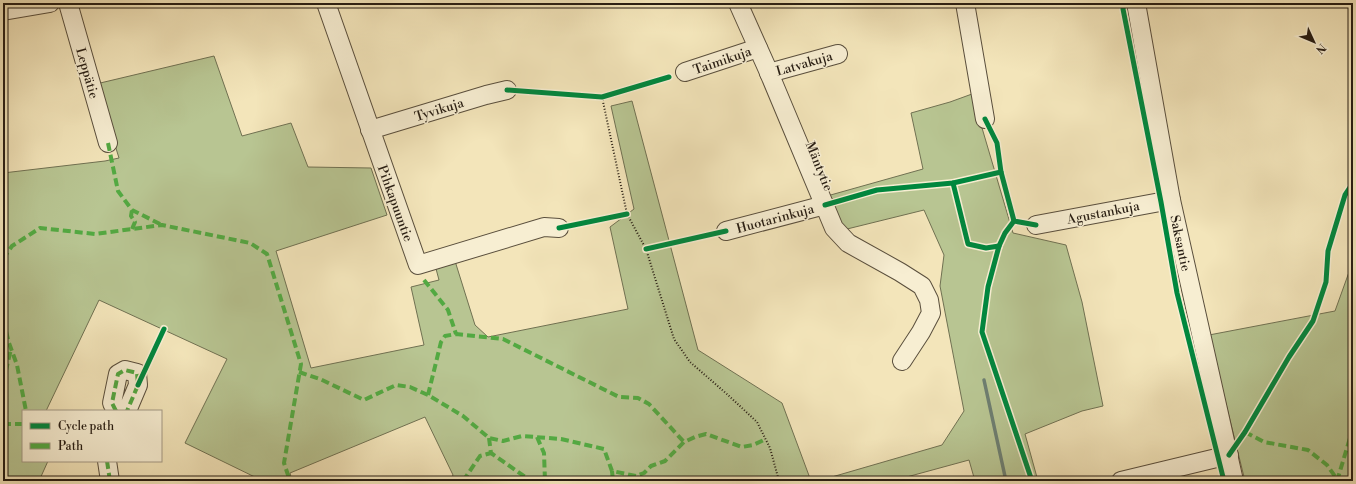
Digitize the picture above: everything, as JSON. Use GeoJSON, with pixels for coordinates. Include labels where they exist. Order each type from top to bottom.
{"type":"FeatureCollection","features":[{"type":"Feature","properties":{"kind":"street"},"geometry":{"type":"LineString","coordinates":[[3,11],[50,3]]}},
{"type":"Feature","properties":{"kind":"street","name":"Leppätie"},"geometry":{"type":"LineString","coordinates":[[68,3],[108,143]]}},
{"type":"Feature","properties":{"kind":"street","name":"Pihkapuuntie"},"geometry":{"type":"LineString","coordinates":[[326,3],[421,272],[544,228],[559,228]]}},
{"type":"Feature","properties":{"kind":"street","name":"Mäntytie"},"geometry":{"type":"LineString","coordinates":[[738,3],[834,228],[848,243],[922,286],[929,300],[931,313],[922,332],[902,361]]}},
{"type":"Feature","properties":{"kind":"street"},"geometry":{"type":"LineString","coordinates":[[965,3],[985,119]]}},
{"type":"Feature","properties":{"kind":"street","name":"Saksantie"},"geometry":{"type":"LineString","coordinates":[[1136,3],[1171,200],[1234,481]]}},
{"type":"Feature","properties":{"kind":"street","name":"Taimikuja"},"geometry":{"type":"LineString","coordinates":[[685,72],[758,48]]}},
{"type":"Feature","properties":{"kind":"street","name":"Latvakuja"},"geometry":{"type":"LineString","coordinates":[[769,73],[838,54]]}},
{"type":"Feature","properties":{"kind":"street","name":"Tyvikuja"},"geometry":{"type":"LineString","coordinates":[[370,130],[507,90]]}},
{"type":"Feature","properties":{"kind":"street","name":"Agustankuja"},"geometry":{"type":"LineString","coordinates":[[1036,225],[1171,200]]}},
{"type":"Feature","properties":{"kind":"street","name":"Huotarinkuja"},"geometry":{"type":"LineString","coordinates":[[726,231],[825,205]]}},
{"type":"Feature","properties":{"kind":"street"},"geometry":{"type":"LineString","coordinates":[[116,410],[112,403],[118,374],[125,370],[137,373],[138,385],[126,410]]}},
{"type":"Feature","properties":{"kind":"street"},"geometry":{"type":"LineString","coordinates":[[1121,481],[1229,454]]}},
{"type":"Feature","properties":{"kind":"street"},"geometry":{"type":"LineString","coordinates":[[107,462],[110,481]]}},
{"type":"Feature","properties":{"kind":"path"},"geometry":{"type":"LineString","coordinates":[[594,96],[602,97],[610,95]]}},
{"type":"Feature","properties":{"kind":"path"},"geometry":{"type":"LineString","coordinates":[[602,97],[626,214],[646,249],[674,339],[690,362],[757,422],[770,448],[779,481]]}},
{"type":"Feature","properties":{"kind":"path"},"geometry":{"type":"LineString","coordinates":[[619,216],[626,214]]}},
{"type":"Feature","properties":{"kind":"path"},"geometry":{"type":"LineString","coordinates":[[646,249],[654,248]]}},
{"type":"Feature","properties":{"kind":"green space"},"geometry":{"type":"Polygon","coordinates":[[[214,56],[242,136],[291,123],[308,167],[371,168],[387,215],[276,251],[311,368],[424,345],[411,287],[439,280],[435,265],[455,261],[475,325],[488,337],[628,309],[610,227],[634,209],[611,106],[632,101],[698,350],[782,403],[811,481],[450,481],[453,475],[425,417],[290,473],[292,481],[275,481],[274,479],[263,481],[185,443],[227,359],[99,300],[46,410],[22,410],[22,462],[48,462],[39,481],[3,481],[3,173],[119,158],[96,84],[214,56]]]}},
{"type":"Feature","properties":{"kind":"green space"},"geometry":{"type":"Polygon","coordinates":[[[972,94],[1013,233],[1066,245],[1082,302],[1103,406],[1082,411],[1025,434],[1038,481],[975,481],[969,460],[892,481],[818,481],[942,445],[964,411],[940,286],[944,255],[924,210],[843,230],[827,196],[923,169],[911,113],[972,94]]]}},
{"type":"Feature","properties":{"kind":"green space"},"geometry":{"type":"Polygon","coordinates":[[[1353,261],[1353,481],[1245,481],[1209,335],[1335,311],[1353,261]]]}},
{"type":"Feature","properties":{"kind":"waterway"},"geometry":{"type":"LineString","coordinates":[[984,380],[1006,481]]}},
{"type":"Feature","properties":{"kind":"marked path"},"geometry":{"type":"LineString","coordinates":[[108,143],[118,191],[132,210],[162,225]]}},
{"type":"Feature","properties":{"kind":"marked path"},"geometry":{"type":"LineString","coordinates":[[132,210],[131,216],[135,222],[132,229]]}},
{"type":"Feature","properties":{"kind":"marked path"},"geometry":{"type":"LineString","coordinates":[[3,259],[12,246],[40,228],[95,234],[162,225],[250,243],[267,254],[301,364],[284,463],[290,481]]}},
{"type":"Feature","properties":{"kind":"marked path"},"geometry":{"type":"LineString","coordinates":[[424,280],[448,310],[456,334]]}},
{"type":"Feature","properties":{"kind":"marked path"},"geometry":{"type":"LineString","coordinates":[[3,320],[17,365],[26,410]]}},
{"type":"Feature","properties":{"kind":"marked path"},"geometry":{"type":"LineString","coordinates":[[428,395],[441,342],[445,336],[456,334],[503,339],[619,397],[638,398],[649,404],[684,442]]}},
{"type":"Feature","properties":{"kind":"marked path"},"geometry":{"type":"LineString","coordinates":[[3,383],[11,349]]}},
{"type":"Feature","properties":{"kind":"marked path"},"geometry":{"type":"LineString","coordinates":[[116,410],[112,403],[118,374],[125,370],[137,373],[138,385],[127,410]]}},
{"type":"Feature","properties":{"kind":"marked path"},"geometry":{"type":"LineString","coordinates":[[299,372],[320,379],[364,400],[396,385],[410,387],[428,395],[463,416],[489,438],[503,441],[522,436],[561,439],[604,449],[612,471],[636,476],[644,473],[651,466],[665,461],[684,442],[695,437],[706,434],[742,447],[753,445],[766,439]]}},
{"type":"Feature","properties":{"kind":"marked path"},"geometry":{"type":"LineString","coordinates":[[3,424],[22,424]]}},
{"type":"Feature","properties":{"kind":"marked path"},"geometry":{"type":"LineString","coordinates":[[1245,432],[1264,442],[1308,450],[1327,465],[1337,479]]}},
{"type":"Feature","properties":{"kind":"marked path"},"geometry":{"type":"LineString","coordinates":[[537,437],[544,453],[545,481]]}},
{"type":"Feature","properties":{"kind":"marked path"},"geometry":{"type":"LineString","coordinates":[[489,438],[491,453],[531,481]]}},
{"type":"Feature","properties":{"kind":"marked path"},"geometry":{"type":"LineString","coordinates":[[1337,481],[1350,438]]}},
{"type":"Feature","properties":{"kind":"marked path"},"geometry":{"type":"LineString","coordinates":[[463,481],[480,456],[491,453]]}},
{"type":"Feature","properties":{"kind":"marked path"},"geometry":{"type":"LineString","coordinates":[[107,462],[110,481]]}},
{"type":"Feature","properties":{"kind":"marked path"},"geometry":{"type":"LineString","coordinates":[[612,471],[613,481]]}},
{"type":"Feature","properties":{"kind":"cycle path"},"geometry":{"type":"LineString","coordinates":[[1124,3],[1123,9],[1161,202],[1177,293],[1224,481]]}},
{"type":"Feature","properties":{"kind":"cycle path"},"geometry":{"type":"LineString","coordinates":[[507,90],[602,97],[669,77]]}},
{"type":"Feature","properties":{"kind":"cycle path"},"geometry":{"type":"LineString","coordinates":[[985,119],[997,143],[1001,172],[1014,221],[1036,225]]}},
{"type":"Feature","properties":{"kind":"cycle path"},"geometry":{"type":"LineString","coordinates":[[825,205],[877,190],[953,183],[1001,172]]}},
{"type":"Feature","properties":{"kind":"cycle path"},"geometry":{"type":"LineString","coordinates":[[953,183],[968,244],[986,248],[999,246]]}},
{"type":"Feature","properties":{"kind":"cycle path"},"geometry":{"type":"LineString","coordinates":[[1229,455],[1245,432],[1289,357],[1313,321],[1326,282],[1328,251],[1345,195],[1353,183]]}},
{"type":"Feature","properties":{"kind":"cycle path"},"geometry":{"type":"LineString","coordinates":[[559,228],[627,214]]}},
{"type":"Feature","properties":{"kind":"cycle path"},"geometry":{"type":"LineString","coordinates":[[1014,221],[1005,233],[999,246],[988,287],[982,332],[1032,481]]}},
{"type":"Feature","properties":{"kind":"cycle path"},"geometry":{"type":"LineString","coordinates":[[646,249],[726,231]]}},
{"type":"Feature","properties":{"kind":"cycle path"},"geometry":{"type":"LineString","coordinates":[[138,385],[164,329]]}}]}
